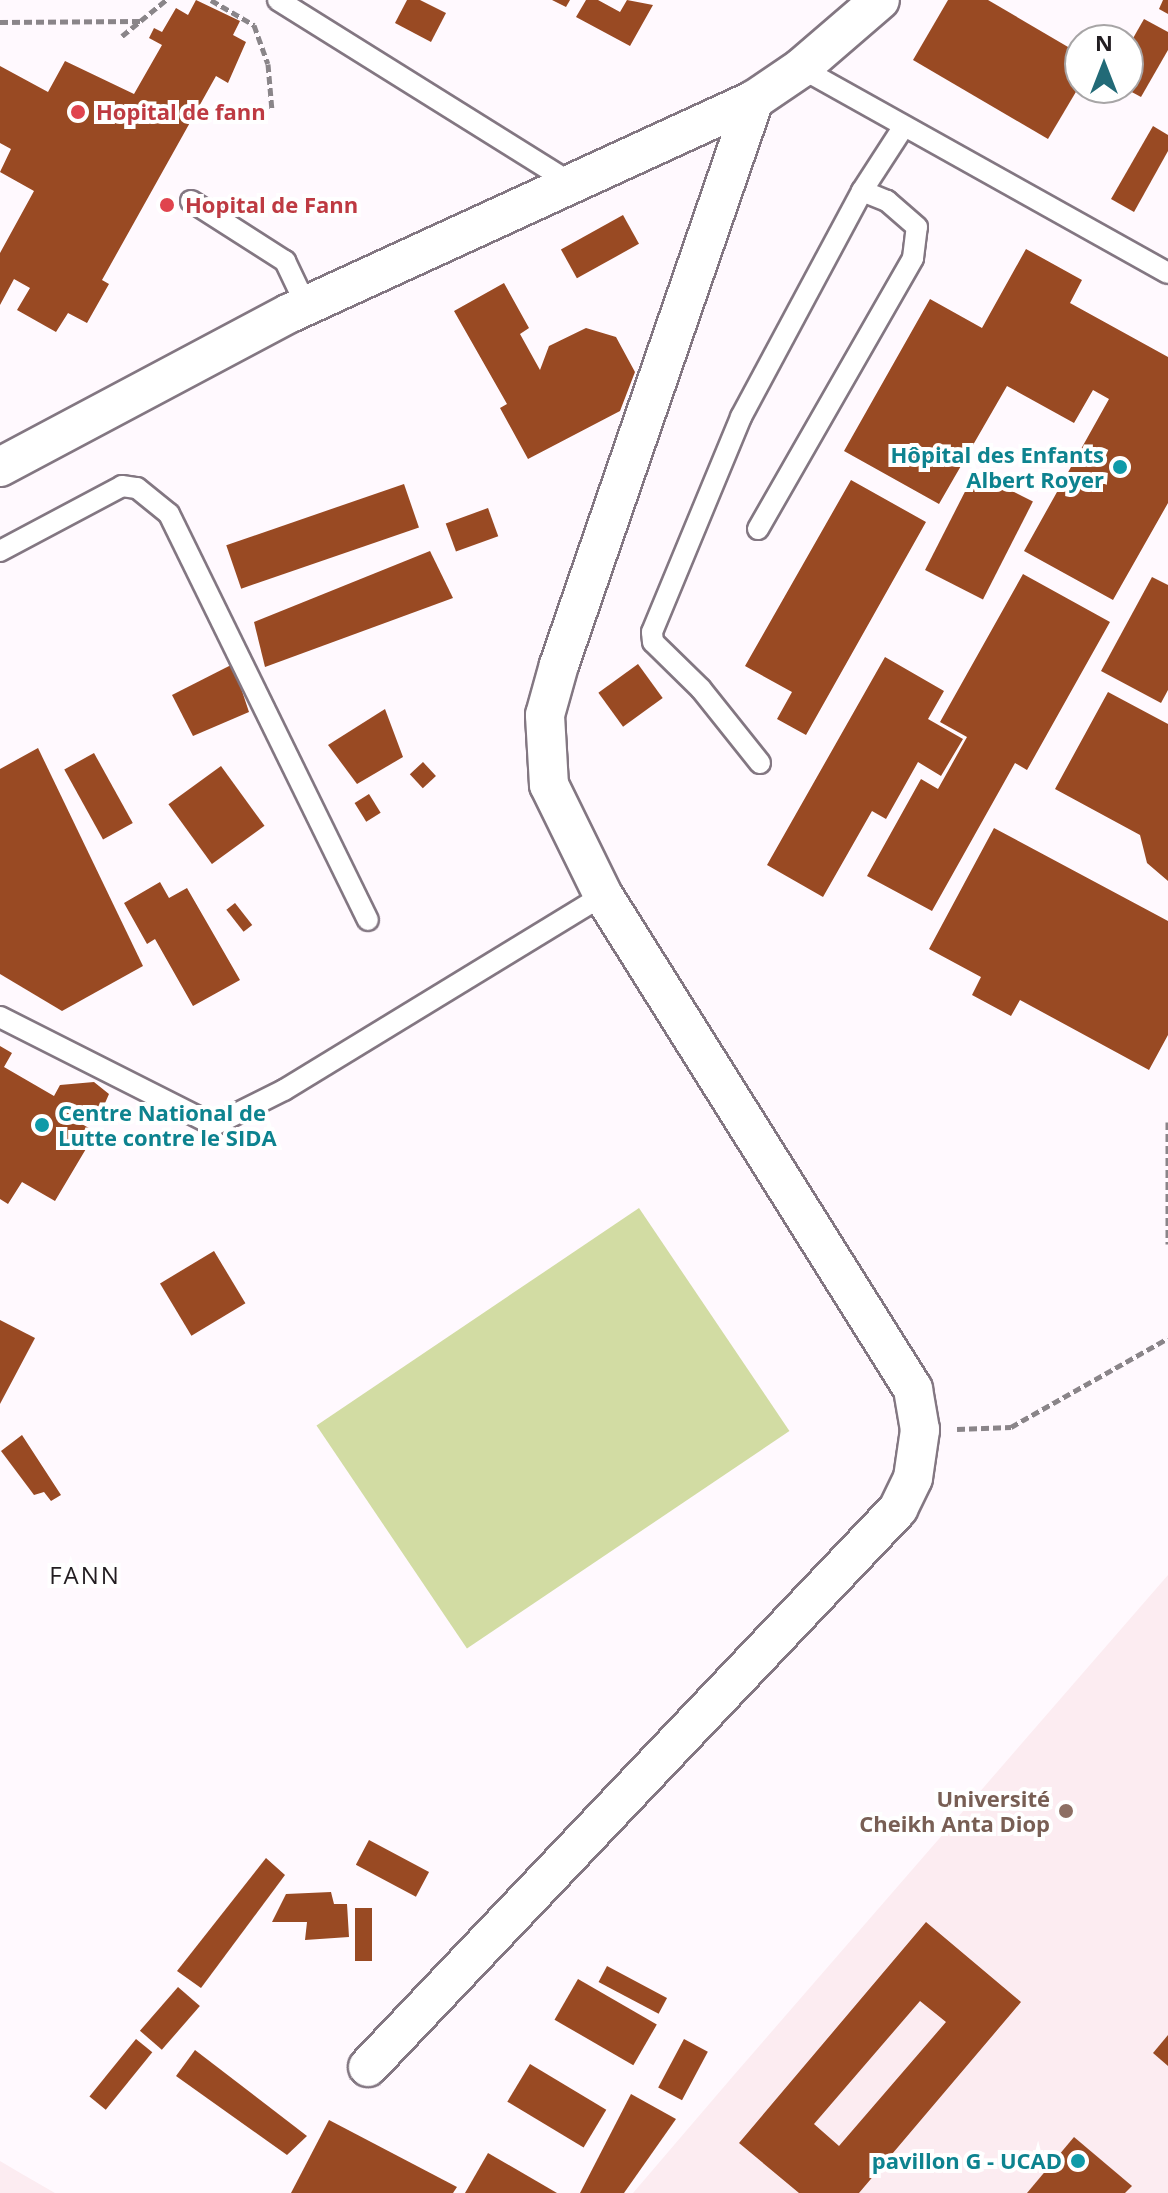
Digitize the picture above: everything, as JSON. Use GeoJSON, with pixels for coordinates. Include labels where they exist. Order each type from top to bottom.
{"type":"FeatureCollection","features":[{"type":"Feature","properties":{"kind":"street"},"geometry":{"type":"LineString","coordinates":[[0,467],[306,305],[569,182],[754,100],[801,68],[880,0]]}},
{"type":"Feature","properties":{"kind":"street"},"geometry":{"type":"LineString","coordinates":[[368,2067],[898,1509],[913,1478],[920,1430],[913,1389],[603,895],[549,785],[545,715],[754,100]]}},
{"type":"Feature","properties":{"kind":"lane"},"geometry":{"type":"LineString","coordinates":[[278,0],[569,182]]}},
{"type":"Feature","properties":{"kind":"lane"},"geometry":{"type":"LineString","coordinates":[[801,68],[1168,273]]}},
{"type":"Feature","properties":{"kind":"lane"},"geometry":{"type":"LineString","coordinates":[[760,763],[701,689],[653,642],[652,632],[741,417],[862,191],[904,126]]}},
{"type":"Feature","properties":{"kind":"lane"},"geometry":{"type":"LineString","coordinates":[[758,529],[913,258],[917,227],[887,201],[862,191]]}},
{"type":"Feature","properties":{"kind":"lane"},"geometry":{"type":"LineString","coordinates":[[191,201],[285,261],[306,305]]}},
{"type":"Feature","properties":{"kind":"lane"},"geometry":{"type":"LineString","coordinates":[[0,551],[122,486],[137,488],[169,514],[368,920]]}},
{"type":"Feature","properties":{"kind":"lane"},"geometry":{"type":"LineString","coordinates":[[0,1017],[214,1125],[284,1090],[603,895]]}},
{"type":"Feature","properties":{"kind":"path"},"geometry":{"type":"LineString","coordinates":[[122,36],[166,0]]}},
{"type":"Feature","properties":{"kind":"path"},"geometry":{"type":"LineString","coordinates":[[211,0],[254,25],[268,64],[272,111]]}},
{"type":"Feature","properties":{"kind":"path"},"geometry":{"type":"LineString","coordinates":[[0,22],[140,21]]}},
{"type":"Feature","properties":{"kind":"path"},"geometry":{"type":"LineString","coordinates":[[1168,1122],[1168,1244]]}},
{"type":"Feature","properties":{"kind":"path"},"geometry":{"type":"LineString","coordinates":[[920,1430],[1011,1427],[1168,1338]]}},
{"type":"Feature","properties":{"kind":"shaded area","name":"Université Cheikh Anta Diop"},"geometry":{"type":"Polygon","coordinates":[[[1168,1575],[1168,2193],[633,2193],[734,2075],[1168,1575]]]}},
{"type":"Feature","properties":{"kind":"shaded area"},"geometry":{"type":"Polygon","coordinates":[[[0,2161],[22,2174],[55,2193],[0,2193],[0,2161]]]}},
{"type":"Feature","properties":{"kind":"green space"},"geometry":{"type":"Polygon","coordinates":[[[639,1208],[789,1431],[467,1649],[317,1426],[639,1208]]]}},
{"type":"Feature","properties":{"kind":"building"},"geometry":{"type":"Polygon","coordinates":[[[196,0],[240,21],[233,35],[246,42],[228,83],[216,76],[102,280],[109,284],[87,323],[68,313],[56,332],[17,310],[30,288],[14,279],[0,305],[0,253],[34,191],[0,172],[11,149],[0,143],[0,66],[48,92],[65,61],[134,94],[162,45],[149,38],[154,28],[162,32],[176,8],[188,15],[196,0]]]}},
{"type":"Feature","properties":{"kind":"building"},"geometry":{"type":"Polygon","coordinates":[[[407,0],[420,0],[446,13],[431,42],[395,23],[407,0]]]}},
{"type":"Feature","properties":{"kind":"building"},"geometry":{"type":"Polygon","coordinates":[[[552,0],[570,0],[566,7],[552,0]]]}},
{"type":"Feature","properties":{"kind":"building"},"geometry":{"type":"Polygon","coordinates":[[[586,0],[598,0],[620,12],[627,0],[653,5],[630,46],[576,17],[586,0]]]}},
{"type":"Feature","properties":{"kind":"building"},"geometry":{"type":"Polygon","coordinates":[[[948,0],[988,0],[1064,45],[1064,104],[1069,104],[1048,139],[913,60],[948,0]]]}},
{"type":"Feature","properties":{"kind":"building"},"geometry":{"type":"Polygon","coordinates":[[[1163,0],[1168,0],[1168,14],[1159,9],[1163,0]]]}},
{"type":"Feature","properties":{"kind":"building"},"geometry":{"type":"Polygon","coordinates":[[[1144,19],[1168,32],[1168,50],[1144,92],[1144,24],[1141,24],[1144,19]]]}},
{"type":"Feature","properties":{"kind":"building"},"geometry":{"type":"Polygon","coordinates":[[[1153,126],[1168,135],[1168,151],[1134,212],[1111,199],[1153,126]]]}},
{"type":"Feature","properties":{"kind":"building"},"geometry":{"type":"Polygon","coordinates":[[[623,215],[639,244],[577,278],[561,249],[623,215]]]}},
{"type":"Feature","properties":{"kind":"building"},"geometry":{"type":"Polygon","coordinates":[[[1026,249],[1082,280],[1070,303],[1168,357],[1168,503],[1113,600],[1024,551],[1109,399],[1093,390],[1074,423],[1007,386],[939,504],[844,451],[930,299],[982,328],[1026,249]]]}},
{"type":"Feature","properties":{"kind":"building"},"geometry":{"type":"Polygon","coordinates":[[[504,283],[529,328],[520,334],[540,370],[549,346],[586,328],[616,337],[635,372],[620,411],[528,459],[500,408],[507,404],[454,311],[504,283]]]}},
{"type":"Feature","properties":{"kind":"building"},"geometry":{"type":"Polygon","coordinates":[[[975,472],[1033,502],[983,600],[925,570],[975,472]]]}},
{"type":"Feature","properties":{"kind":"building"},"geometry":{"type":"Polygon","coordinates":[[[851,480],[926,522],[806,735],[777,719],[792,692],[745,666],[851,480]]]}},
{"type":"Feature","properties":{"kind":"building"},"geometry":{"type":"Polygon","coordinates":[[[404,484],[419,527],[241,589],[226,545],[404,484]]]}},
{"type":"Feature","properties":{"kind":"building"},"geometry":{"type":"Polygon","coordinates":[[[488,508],[498,536],[456,552],[446,523],[488,508]]]}},
{"type":"Feature","properties":{"kind":"building"},"geometry":{"type":"Polygon","coordinates":[[[430,551],[453,598],[265,667],[254,622],[430,551]]]}},
{"type":"Feature","properties":{"kind":"building"},"geometry":{"type":"Polygon","coordinates":[[[1023,574],[1110,622],[1027,770],[1015,763],[932,911],[867,876],[921,779],[938,789],[967,737],[940,722],[1023,574]]]}},
{"type":"Feature","properties":{"kind":"building"},"geometry":{"type":"Polygon","coordinates":[[[1152,577],[1168,585],[1168,690],[1161,703],[1101,671],[1152,577]]]}},
{"type":"Feature","properties":{"kind":"building"},"geometry":{"type":"Polygon","coordinates":[[[885,657],[944,691],[928,719],[963,739],[941,776],[918,762],[886,819],[872,811],[823,897],[767,865],[885,657]]]}},
{"type":"Feature","properties":{"kind":"building"},"geometry":{"type":"Polygon","coordinates":[[[233,664],[249,712],[193,736],[172,695],[233,664]]]}},
{"type":"Feature","properties":{"kind":"building"},"geometry":{"type":"Polygon","coordinates":[[[638,664],[663,698],[623,727],[598,693],[638,664]]]}},
{"type":"Feature","properties":{"kind":"building"},"geometry":{"type":"Polygon","coordinates":[[[1108,692],[1168,724],[1168,881],[1147,863],[1140,835],[1055,789],[1108,692]]]}},
{"type":"Feature","properties":{"kind":"building"},"geometry":{"type":"Polygon","coordinates":[[[385,709],[403,757],[357,784],[328,745],[385,709]]]}},
{"type":"Feature","properties":{"kind":"building"},"geometry":{"type":"Polygon","coordinates":[[[38,748],[143,966],[62,1011],[0,974],[0,769],[38,748]]]}},
{"type":"Feature","properties":{"kind":"building"},"geometry":{"type":"Polygon","coordinates":[[[94,753],[133,823],[103,839],[64,769],[94,753]]]}},
{"type":"Feature","properties":{"kind":"building"},"geometry":{"type":"Polygon","coordinates":[[[423,762],[436,776],[423,788],[410,774],[423,762]]]}},
{"type":"Feature","properties":{"kind":"building"},"geometry":{"type":"Polygon","coordinates":[[[221,766],[264,826],[212,864],[168,804],[221,766]]]}},
{"type":"Feature","properties":{"kind":"building"},"geometry":{"type":"Polygon","coordinates":[[[369,794],[381,813],[366,822],[355,803],[369,794]]]}},
{"type":"Feature","properties":{"kind":"building"},"geometry":{"type":"Polygon","coordinates":[[[994,828],[1168,921],[1168,1035],[1149,1070],[1020,1000],[1011,1016],[972,995],[981,977],[929,949],[994,828]]]}},
{"type":"Feature","properties":{"kind":"building"},"geometry":{"type":"Polygon","coordinates":[[[160,882],[169,898],[187,888],[240,980],[193,1006],[155,939],[147,944],[124,903],[160,882]]]}},
{"type":"Feature","properties":{"kind":"building"},"geometry":{"type":"Polygon","coordinates":[[[235,903],[252,925],[244,932],[226,910],[235,903]]]}},
{"type":"Feature","properties":{"kind":"building","name":"Centre National de Lutte contre le SIDA"},"geometry":{"type":"Polygon","coordinates":[[[0,1046],[12,1053],[4,1067],[54,1096],[60,1085],[94,1082],[109,1094],[102,1110],[79,1105],[71,1118],[96,1132],[55,1201],[22,1182],[8,1204],[0,1199],[0,1046]]]}},
{"type":"Feature","properties":{"kind":"building"},"geometry":{"type":"Polygon","coordinates":[[[214,1251],[245,1303],[191,1336],[160,1283],[214,1251]]]}},
{"type":"Feature","properties":{"kind":"building"},"geometry":{"type":"Polygon","coordinates":[[[0,1320],[35,1338],[0,1404],[0,1320]]]}},
{"type":"Feature","properties":{"kind":"building"},"geometry":{"type":"Polygon","coordinates":[[[22,1435],[61,1495],[51,1501],[44,1492],[34,1495],[1,1451],[22,1435]]]}},
{"type":"Feature","properties":{"kind":"building"},"geometry":{"type":"Polygon","coordinates":[[[369,1840],[429,1872],[416,1897],[356,1865],[369,1840]]]}},
{"type":"Feature","properties":{"kind":"building"},"geometry":{"type":"Polygon","coordinates":[[[266,1858],[285,1875],[201,1988],[177,1971],[266,1858]]]}},
{"type":"Feature","properties":{"kind":"building"},"geometry":{"type":"Polygon","coordinates":[[[331,1892],[334,1904],[347,1904],[349,1937],[305,1940],[307,1922],[272,1922],[286,1894],[331,1892]]]}},
{"type":"Feature","properties":{"kind":"building"},"geometry":{"type":"Polygon","coordinates":[[[355,1908],[372,1908],[372,1961],[355,1961],[355,1908]]]}},
{"type":"Feature","properties":{"kind":"building"},"geometry":{"type":"Polygon","coordinates":[[[926,1922],[1021,2002],[859,2193],[799,2193],[739,2143],[926,1922]],[[920,2001],[814,2124],[839,2146],[946,2022],[920,2001]]]}},
{"type":"Feature","properties":{"kind":"building"},"geometry":{"type":"Polygon","coordinates":[[[607,1966],[667,1998],[659,2014],[599,1982],[607,1966]]]}},
{"type":"Feature","properties":{"kind":"building"},"geometry":{"type":"Polygon","coordinates":[[[578,1979],[657,2024],[633,2065],[554,2020],[578,1979]]]}},
{"type":"Feature","properties":{"kind":"building"},"geometry":{"type":"Polygon","coordinates":[[[178,1987],[200,2006],[162,2050],[140,2031],[178,1987]]]}},
{"type":"Feature","properties":{"kind":"building"},"geometry":{"type":"Polygon","coordinates":[[[1168,2035],[1168,2066],[1153,2053],[1168,2035]]]}},
{"type":"Feature","properties":{"kind":"building"},"geometry":{"type":"Polygon","coordinates":[[[136,2039],[152,2052],[106,2110],[89,2097],[136,2039]]]}},
{"type":"Feature","properties":{"kind":"building"},"geometry":{"type":"Polygon","coordinates":[[[684,2039],[708,2052],[682,2100],[658,2088],[684,2039]]]}},
{"type":"Feature","properties":{"kind":"building"},"geometry":{"type":"Polygon","coordinates":[[[195,2050],[307,2136],[287,2155],[176,2076],[195,2050]]]}},
{"type":"Feature","properties":{"kind":"building"},"geometry":{"type":"Polygon","coordinates":[[[530,2064],[606,2110],[584,2148],[507,2102],[530,2064]]]}},
{"type":"Feature","properties":{"kind":"building"},"geometry":{"type":"Polygon","coordinates":[[[631,2094],[676,2119],[624,2193],[580,2193],[631,2094]]]}},
{"type":"Feature","properties":{"kind":"building"},"geometry":{"type":"Polygon","coordinates":[[[329,2120],[457,2187],[453,2193],[291,2193],[329,2120]]]}},
{"type":"Feature","properties":{"kind":"building","name":"pavillon G - UCAD"},"geometry":{"type":"Polygon","coordinates":[[[1074,2137],[1132,2186],[1125,2193],[1027,2193],[1074,2137]]]}},
{"type":"Feature","properties":{"kind":"building"},"geometry":{"type":"Polygon","coordinates":[[[488,2153],[557,2193],[465,2193],[488,2153]]]}},
{"type":"Feature","properties":{"kind":"place","name":"Hopital de fann"},"geometry":{"type":"Point","coordinates":[78,112]}},
{"type":"Feature","properties":{"kind":"place","name":"Hopital de Fann"},"geometry":{"type":"Point","coordinates":[167,205]}},
{"type":"Feature","properties":{"kind":"place","name":"Hôpital des Enfants Albert Royer"},"geometry":{"type":"Point","coordinates":[1120,467]}},
{"type":"Feature","properties":{"kind":"place","name":"Centre National de Lutte contre le SIDA"},"geometry":{"type":"Point","coordinates":[42,1125]}},
{"type":"Feature","properties":{"kind":"place","name":"Université Cheikh Anta Diop"},"geometry":{"type":"Point","coordinates":[1066,1811]}},
{"type":"Feature","properties":{"kind":"place","name":"pavillon G - UCAD"},"geometry":{"type":"Point","coordinates":[1078,2161]}},
{"type":"Feature","properties":{"kind":"district","name":"FANN"},"geometry":{"type":"Point","coordinates":[85,1575]}}]}
